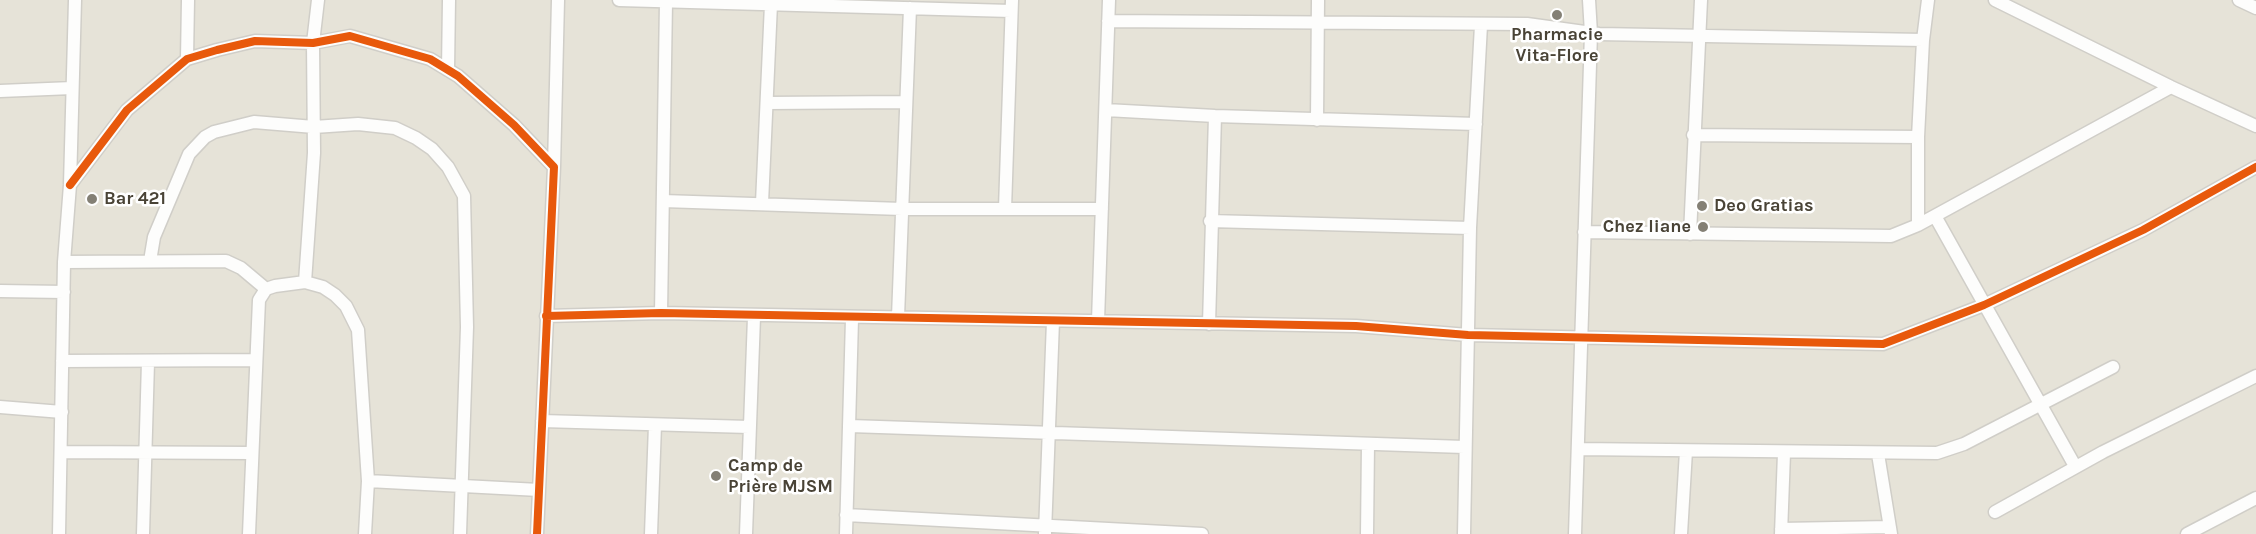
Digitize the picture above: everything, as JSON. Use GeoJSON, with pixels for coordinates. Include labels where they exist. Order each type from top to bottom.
{"type":"FeatureCollection","features":[{"type":"Feature","properties":{"kind":"street"},"geometry":{"type":"LineString","coordinates":[[59,534],[64,262],[70,185],[75,0]]}},
{"type":"Feature","properties":{"kind":"street"},"geometry":{"type":"LineString","coordinates":[[187,59],[188,0]]}},
{"type":"Feature","properties":{"kind":"street"},"geometry":{"type":"LineString","coordinates":[[305,282],[314,153],[314,42],[318,0]]}},
{"type":"Feature","properties":{"kind":"street"},"geometry":{"type":"LineString","coordinates":[[448,70],[449,0]]}},
{"type":"Feature","properties":{"kind":"street"},"geometry":{"type":"LineString","coordinates":[[537,534],[554,167],[558,0]]}},
{"type":"Feature","properties":{"kind":"street"},"geometry":{"type":"LineString","coordinates":[[619,0],[822,3],[910,8],[1011,5],[1005,209]]}},
{"type":"Feature","properties":{"kind":"street"},"geometry":{"type":"LineString","coordinates":[[1098,321],[1108,0]]}},
{"type":"Feature","properties":{"kind":"street"},"geometry":{"type":"LineString","coordinates":[[1317,120],[1318,0]]}},
{"type":"Feature","properties":{"kind":"street"},"geometry":{"type":"LineString","coordinates":[[1575,534],[1591,33],[1589,0]]}},
{"type":"Feature","properties":{"kind":"street"},"geometry":{"type":"LineString","coordinates":[[1690,234],[1701,0]]}},
{"type":"Feature","properties":{"kind":"street"},"geometry":{"type":"LineString","coordinates":[[1918,225],[1918,137],[1923,40],[1928,0]]}},
{"type":"Feature","properties":{"kind":"street"},"geometry":{"type":"LineString","coordinates":[[1995,0],[2171,87],[2256,126]]}},
{"type":"Feature","properties":{"kind":"street"},"geometry":{"type":"LineString","coordinates":[[2240,0],[2256,8]]}},
{"type":"Feature","properties":{"kind":"street"},"geometry":{"type":"LineString","coordinates":[[661,314],[666,2]]}},
{"type":"Feature","properties":{"kind":"street"},"geometry":{"type":"LineString","coordinates":[[762,203],[771,4]]}},
{"type":"Feature","properties":{"kind":"street"},"geometry":{"type":"LineString","coordinates":[[898,317],[910,8]]}},
{"type":"Feature","properties":{"kind":"street"},"geometry":{"type":"LineString","coordinates":[[1108,21],[1318,21],[1551,26],[1591,33],[1923,40]]}},
{"type":"Feature","properties":{"kind":"street"},"geometry":{"type":"LineString","coordinates":[[1464,534],[1470,228],[1481,25]]}},
{"type":"Feature","properties":{"kind":"street"},"geometry":{"type":"LineString","coordinates":[[70,185],[127,110],[187,59],[255,41],[314,42],[351,36],[430,59],[448,70],[486,99],[554,167]]}},
{"type":"Feature","properties":{"kind":"street"},"geometry":{"type":"LineString","coordinates":[[1584,232],[1891,236],[1935,216],[2171,87]]}},
{"type":"Feature","properties":{"kind":"street"},"geometry":{"type":"LineString","coordinates":[[0,91],[72,88]]}},
{"type":"Feature","properties":{"kind":"street"},"geometry":{"type":"LineString","coordinates":[[767,104],[906,102]]}},
{"type":"Feature","properties":{"kind":"street"},"geometry":{"type":"LineString","coordinates":[[1106,110],[1317,120],[1476,124]]}},
{"type":"Feature","properties":{"kind":"street"},"geometry":{"type":"LineString","coordinates":[[1209,324],[1210,221],[1215,116]]}},
{"type":"Feature","properties":{"kind":"street"},"geometry":{"type":"LineString","coordinates":[[150,261],[154,237],[189,154],[205,137],[228,127],[254,122],[314,127],[357,124],[389,127],[407,132],[432,149],[448,167],[464,196],[467,327],[460,534]]}},
{"type":"Feature","properties":{"kind":"street"},"geometry":{"type":"LineString","coordinates":[[1693,135],[1918,137]]}},
{"type":"Feature","properties":{"kind":"street"},"geometry":{"type":"LineString","coordinates":[[546,316],[661,314],[1356,326],[1468,335],[1872,345],[1900,339],[1984,305],[2144,230],[2256,167]]}},
{"type":"Feature","properties":{"kind":"street"},"geometry":{"type":"LineString","coordinates":[[663,201],[902,209],[1102,209]]}},
{"type":"Feature","properties":{"kind":"street"},"geometry":{"type":"LineString","coordinates":[[1935,216],[2075,466]]}},
{"type":"Feature","properties":{"kind":"street"},"geometry":{"type":"LineString","coordinates":[[1210,221],[1470,228]]}},
{"type":"Feature","properties":{"kind":"street"},"geometry":{"type":"LineString","coordinates":[[64,262],[226,261],[241,268],[266,289]]}},
{"type":"Feature","properties":{"kind":"street"},"geometry":{"type":"LineString","coordinates":[[249,534],[256,312],[259,300],[266,289],[305,282],[323,287],[335,295],[346,306],[358,330],[368,481],[365,534]]}},
{"type":"Feature","properties":{"kind":"street"},"geometry":{"type":"LineString","coordinates":[[0,291],[64,292]]}},
{"type":"Feature","properties":{"kind":"street"},"geometry":{"type":"LineString","coordinates":[[746,534],[754,317]]}},
{"type":"Feature","properties":{"kind":"street"},"geometry":{"type":"LineString","coordinates":[[846,534],[852,319]]}},
{"type":"Feature","properties":{"kind":"street"},"geometry":{"type":"LineString","coordinates":[[1045,530],[1051,432],[1053,321]]}},
{"type":"Feature","properties":{"kind":"street"},"geometry":{"type":"LineString","coordinates":[[62,361],[255,360]]}},
{"type":"Feature","properties":{"kind":"street"},"geometry":{"type":"LineString","coordinates":[[143,534],[148,362]]}},
{"type":"Feature","properties":{"kind":"street"},"geometry":{"type":"LineString","coordinates":[[1578,449],[1937,453],[1952,449],[2113,367]]}},
{"type":"Feature","properties":{"kind":"street"},"geometry":{"type":"LineString","coordinates":[[1995,512],[2075,466],[2256,376]]}},
{"type":"Feature","properties":{"kind":"street"},"geometry":{"type":"LineString","coordinates":[[0,407],[62,412]]}},
{"type":"Feature","properties":{"kind":"street"},"geometry":{"type":"LineString","coordinates":[[542,421],[749,427]]}},
{"type":"Feature","properties":{"kind":"street"},"geometry":{"type":"LineString","coordinates":[[651,534],[655,424]]}},
{"type":"Feature","properties":{"kind":"street"},"geometry":{"type":"LineString","coordinates":[[850,426],[1464,447]]}},
{"type":"Feature","properties":{"kind":"street"},"geometry":{"type":"LineString","coordinates":[[1367,534],[1368,444]]}},
{"type":"Feature","properties":{"kind":"street"},"geometry":{"type":"LineString","coordinates":[[1681,534],[1686,451]]}},
{"type":"Feature","properties":{"kind":"street"},"geometry":{"type":"LineString","coordinates":[[62,452],[252,453]]}},
{"type":"Feature","properties":{"kind":"street"},"geometry":{"type":"LineString","coordinates":[[1784,453],[1781,532],[1891,531],[1878,454]]}},
{"type":"Feature","properties":{"kind":"street"},"geometry":{"type":"LineString","coordinates":[[368,481],[539,490]]}},
{"type":"Feature","properties":{"kind":"street"},"geometry":{"type":"LineString","coordinates":[[2187,534],[2256,498]]}},
{"type":"Feature","properties":{"kind":"street"},"geometry":{"type":"LineString","coordinates":[[846,515],[1045,530],[1202,534]]}},
{"type":"Feature","properties":{"kind":"shaded area"},"geometry":{"type":"Polygon","coordinates":[[[0,0],[2256,0],[2256,534],[0,534],[0,0]]]}},
{"type":"Feature","properties":{"kind":"cycle path"},"geometry":{"type":"LineString","coordinates":[[70,185],[127,110],[187,59],[217,50],[255,41],[313,43],[350,36],[430,59],[458,76],[514,125],[554,167],[537,534]]}},
{"type":"Feature","properties":{"kind":"cycle path"},"geometry":{"type":"LineString","coordinates":[[546,316],[661,313],[1356,326],[1468,335],[1883,344],[1984,305],[2143,230],[2256,167]]}},
{"type":"Feature","properties":{"kind":"place","name":"Pharmacie Vita-Flore"},"geometry":{"type":"Point","coordinates":[1557,15]}},
{"type":"Feature","properties":{"kind":"place","name":"Bar 421"},"geometry":{"type":"Point","coordinates":[92,199]}},
{"type":"Feature","properties":{"kind":"place","name":"Deo Gratias"},"geometry":{"type":"Point","coordinates":[1702,206]}},
{"type":"Feature","properties":{"kind":"place","name":"Chez liane"},"geometry":{"type":"Point","coordinates":[1703,227]}},
{"type":"Feature","properties":{"kind":"place","name":"Camp de Prière MJSM"},"geometry":{"type":"Point","coordinates":[716,476]}}]}
